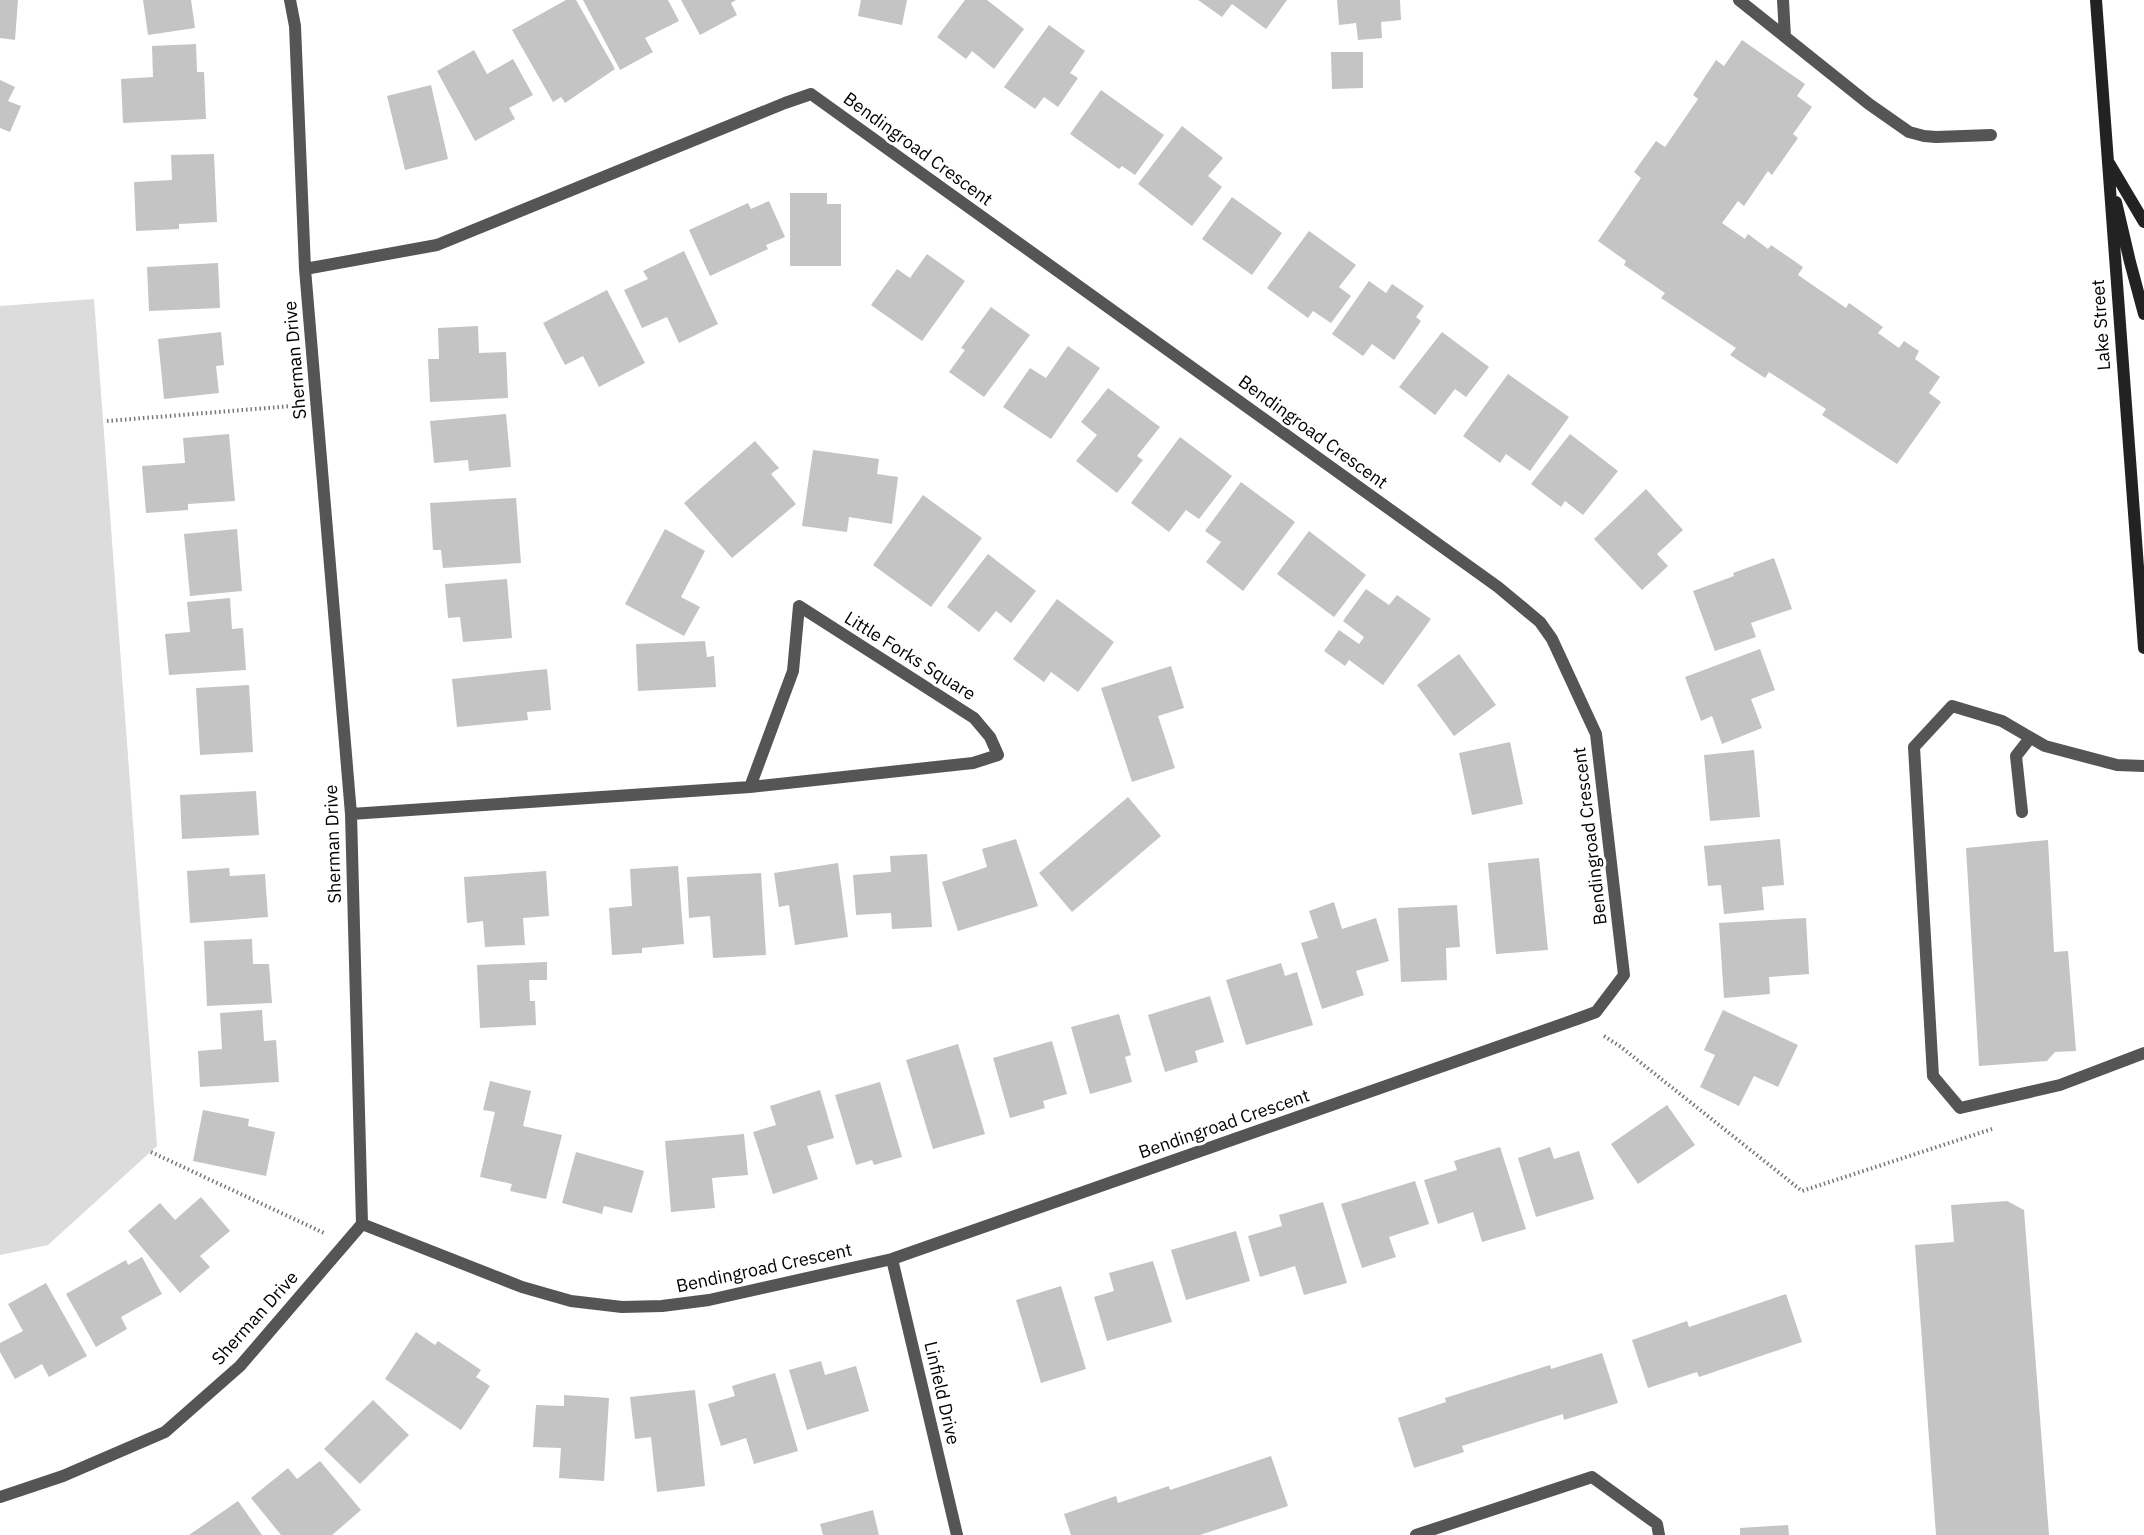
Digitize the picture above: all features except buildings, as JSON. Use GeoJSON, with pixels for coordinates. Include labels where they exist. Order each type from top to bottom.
{"type":"FeatureCollection","features":[{"type":"Feature","properties":{"kind":"main road","name":"Lake Street"},"geometry":{"type":"LineString","coordinates":[[2096,0],[2144,648]]}},
{"type":"Feature","properties":{"kind":"main road"},"geometry":{"type":"LineString","coordinates":[[2107,159],[2144,222]]}},
{"type":"Feature","properties":{"kind":"main road"},"geometry":{"type":"LineString","coordinates":[[2107,159],[2144,314]]}},
{"type":"Feature","properties":{"kind":"street","name":"Sherman Drive"},"geometry":{"type":"LineString","coordinates":[[0,1497],[63,1476],[165,1432],[240,1366],[362,1224],[351,814],[305,269],[295,26],[290,0]]}},
{"type":"Feature","properties":{"kind":"street"},"geometry":{"type":"LineString","coordinates":[[1739,0],[1785,38],[1909,132],[1936,137],[1991,135]]}},
{"type":"Feature","properties":{"kind":"street"},"geometry":{"type":"LineString","coordinates":[[1783,0],[1785,38]]}},
{"type":"Feature","properties":{"kind":"street","name":"Bendingroad Crescent"},"geometry":{"type":"LineString","coordinates":[[305,269],[437,245],[811,94],[1488,580],[1540,622],[1552,639],[1596,734],[1624,975],[1596,1012],[1577,1019],[892,1259],[709,1300],[662,1306],[622,1307],[571,1301],[522,1287],[362,1224]]}},
{"type":"Feature","properties":{"kind":"street","name":"Little Forks Square"},"geometry":{"type":"LineString","coordinates":[[351,814],[750,787],[973,763],[998,754],[990,737],[974,718],[799,606],[793,671],[750,787]]}},
{"type":"Feature","properties":{"kind":"street"},"geometry":{"type":"LineString","coordinates":[[2144,766],[2117,765],[2045,746],[2002,721],[1952,706],[1914,747],[1933,1076],[1960,1108],[2060,1085],[2144,1053]]}},
{"type":"Feature","properties":{"kind":"street"},"geometry":{"type":"LineString","coordinates":[[2022,812],[2016,756],[2030,738]]}},
{"type":"Feature","properties":{"kind":"street","name":"Linfield Drive"},"geometry":{"type":"LineString","coordinates":[[892,1259],[957,1535]]}},
{"type":"Feature","properties":{"kind":"street"},"geometry":{"type":"LineString","coordinates":[[1416,1535],[1592,1477],[1657,1524],[1659,1535]]}},
{"type":"Feature","properties":{"kind":"path"},"geometry":{"type":"LineString","coordinates":[[107,421],[316,404]]}},
{"type":"Feature","properties":{"kind":"path"},"geometry":{"type":"LineString","coordinates":[[1577,1019],[1621,1047],[1802,1191],[1996,1127]]}},
{"type":"Feature","properties":{"kind":"path"},"geometry":{"type":"LineString","coordinates":[[151,1152],[345,1243]]}},
{"type":"Feature","properties":{"kind":"shaded area"},"geometry":{"type":"Polygon","coordinates":[[[94,299],[157,1146],[48,1245],[0,1255],[0,306],[94,299]]]}}]}
